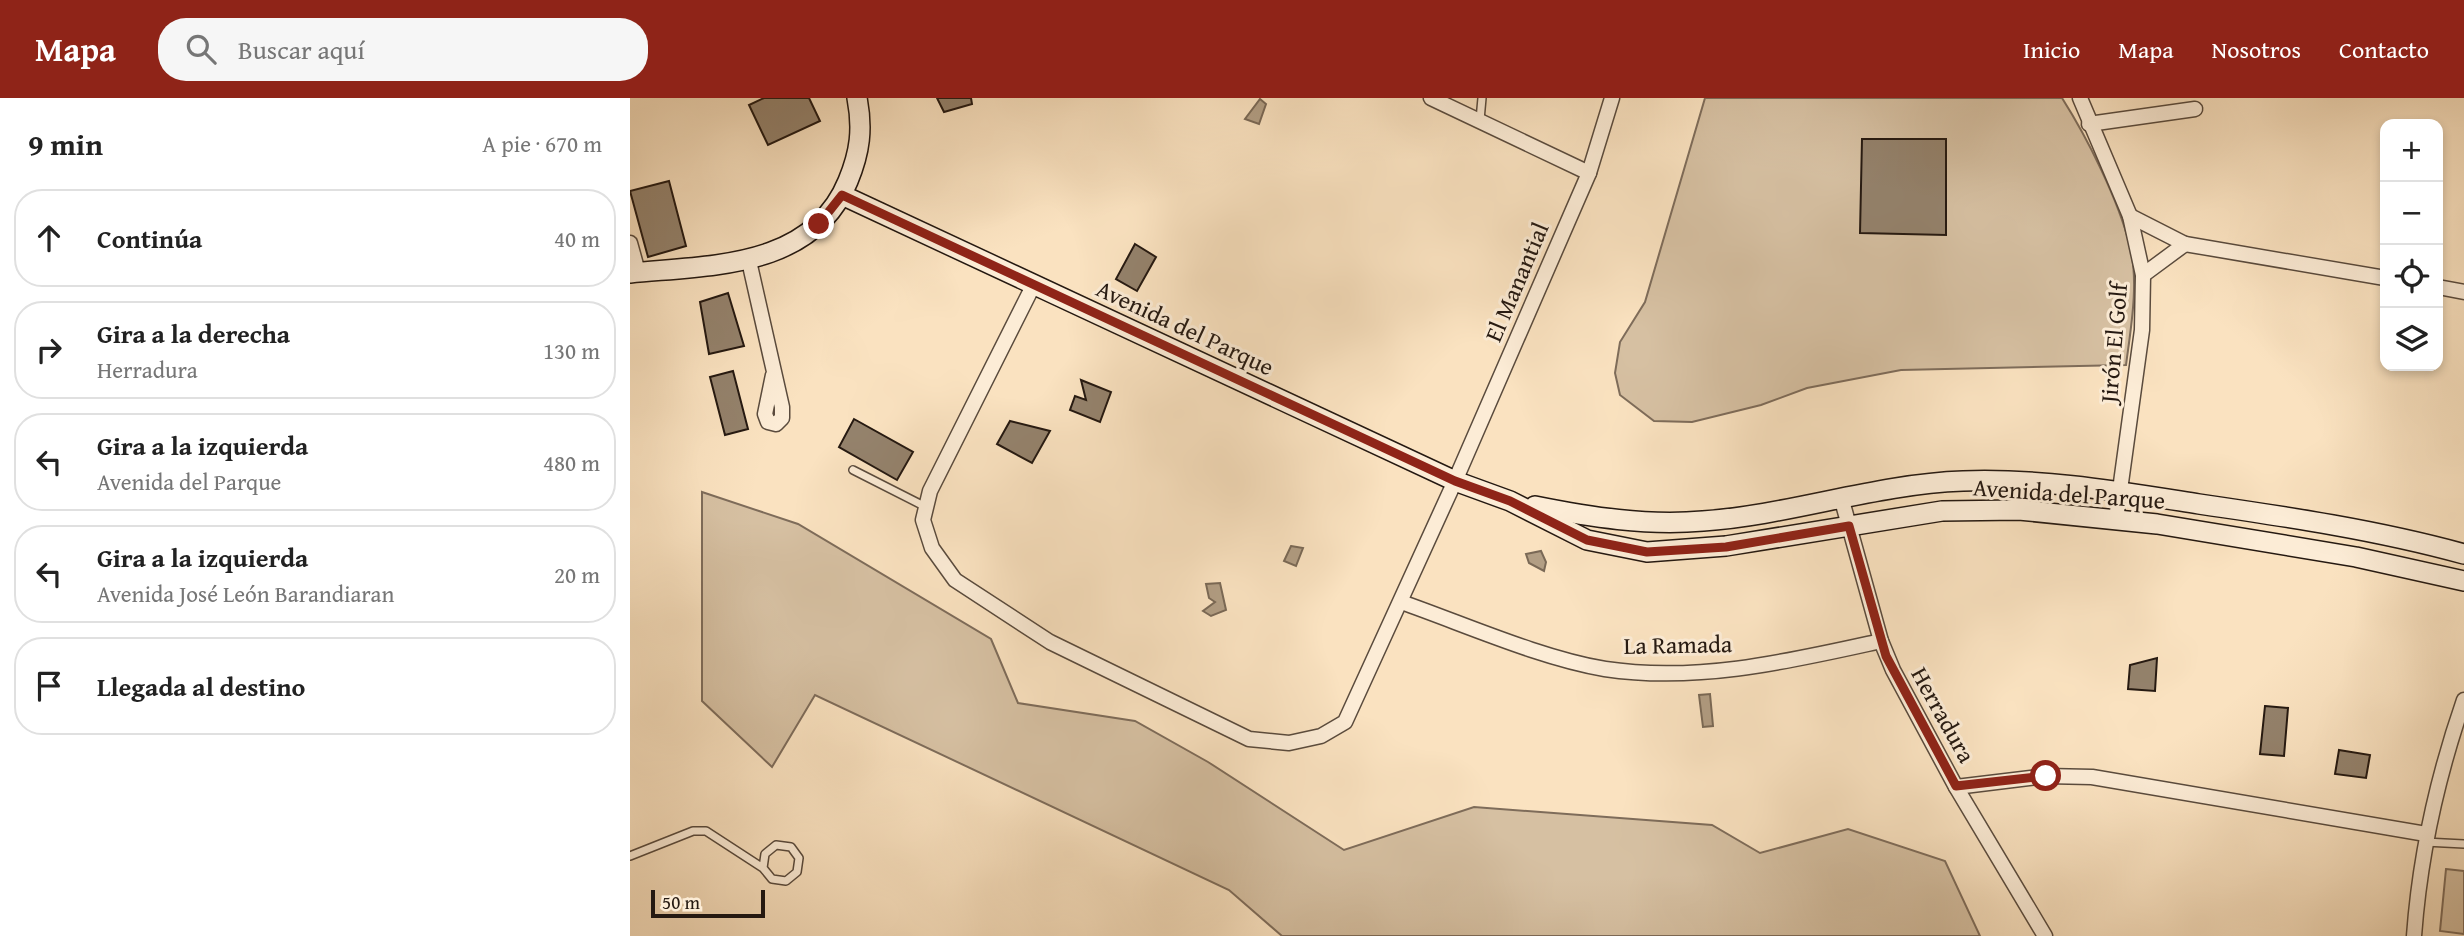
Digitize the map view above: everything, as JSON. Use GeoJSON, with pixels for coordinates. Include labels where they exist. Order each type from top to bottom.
{"type":"FeatureCollection","features":[{"type":"Feature","properties":{"kind":"street"},"geometry":{"type":"LineString","coordinates":[[630,243],[634,273],[749,261],[785,248],[819,224],[842,195],[859,155],[862,121],[857,98]]}},
{"type":"Feature","properties":{"kind":"street"},"geometry":{"type":"LineString","coordinates":[[1431,98],[1590,173]]}},
{"type":"Feature","properties":{"kind":"street","name":"El Manantial"},"geometry":{"type":"LineString","coordinates":[[926,507],[923,520],[932,548],[955,580],[1050,642],[1249,739],[1289,743],[1321,737],[1345,722],[1401,602],[1590,173],[1612,98]]}},
{"type":"Feature","properties":{"kind":"street","name":"Jirón El Golf"},"geometry":{"type":"LineString","coordinates":[[2080,98],[2130,216],[2143,275],[2142,330],[2116,519]]}},
{"type":"Feature","properties":{"kind":"street"},"geometry":{"type":"LineString","coordinates":[[2089,124],[2195,109]]}},
{"type":"Feature","properties":{"kind":"street","name":"Avenida del Parque"},"geometry":{"type":"LineString","coordinates":[[842,195],[1455,481],[1510,501],[1587,540],[1647,552],[1726,547],[1915,514],[1968,510],[2031,511],[2116,519],[2356,556],[2464,581]]}},
{"type":"Feature","properties":{"kind":"street"},"geometry":{"type":"LineString","coordinates":[[2130,216],[2185,244],[2380,277]]}},
{"type":"Feature","properties":{"kind":"street"},"geometry":{"type":"LineString","coordinates":[[2143,275],[2185,244]]}},
{"type":"Feature","properties":{"kind":"street"},"geometry":{"type":"LineString","coordinates":[[749,261],[773,375]]}},
{"type":"Feature","properties":{"kind":"street"},"geometry":{"type":"LineString","coordinates":[[926,507],[930,491],[1034,284]]}},
{"type":"Feature","properties":{"kind":"street"},"geometry":{"type":"LineString","coordinates":[[2443,288],[2464,292]]}},
{"type":"Feature","properties":{"kind":"street","name":"Avenida del Parque"},"geometry":{"type":"LineString","coordinates":[[1510,501],[1583,516],[1676,522],[1716,519],[1906,485],[1965,481],[2036,483],[2120,492],[2332,525],[2464,554]]}},
{"type":"Feature","properties":{"kind":"street","name":"Herradura"},"geometry":{"type":"LineString","coordinates":[[1841,497],[1881,641],[1901,687],[2045,936]]}},
{"type":"Feature","properties":{"kind":"street","name":"La Ramada"},"geometry":{"type":"LineString","coordinates":[[1401,602],[1558,657],[1604,668],[1648,673],[1695,673],[1779,663],[1881,641]]}},
{"type":"Feature","properties":{"kind":"street"},"geometry":{"type":"LineString","coordinates":[[2414,936],[2425,838],[2439,778],[2464,700]]}},
{"type":"Feature","properties":{"kind":"street"},"geometry":{"type":"LineString","coordinates":[[1956,786],[2046,776],[2092,777],[2425,838]]}},
{"type":"Feature","properties":{"kind":"lane"},"geometry":{"type":"LineString","coordinates":[[1480,120],[1482,98]]}},
{"type":"Feature","properties":{"kind":"lane"},"geometry":{"type":"LineString","coordinates":[[853,470],[926,507]]}},
{"type":"Feature","properties":{"kind":"lane"},"geometry":{"type":"LineString","coordinates":[[630,856],[693,831],[706,831],[763,868],[772,879],[786,881],[797,872],[799,858],[791,847],[776,845],[765,854],[763,868]]}},
{"type":"Feature","properties":{"kind":"lane"},"geometry":{"type":"LineString","coordinates":[[2425,838],[2464,844]]}},
{"type":"Feature","properties":{"kind":"shaded area"},"geometry":{"type":"Polygon","coordinates":[[[1705,98],[2062,98],[2101,170],[2130,246],[2134,290],[2126,365],[1901,370],[1807,388],[1761,405],[1692,422],[1654,421],[1620,395],[1615,373],[1620,342],[1645,302],[1705,98]]]}},
{"type":"Feature","properties":{"kind":"shaded area"},"geometry":{"type":"Polygon","coordinates":[[[1260,99],[1266,104],[1259,124],[1245,119],[1260,99]]]}},
{"type":"Feature","properties":{"kind":"shaded area"},"geometry":{"type":"Polygon","coordinates":[[[702,492],[798,524],[991,639],[1018,703],[1135,721],[1208,762],[1344,850],[1474,807],[1712,825],[1760,853],[1848,829],[1945,861],[1980,936],[1282,936],[1229,890],[815,695],[772,767],[702,701],[702,492]]]}},
{"type":"Feature","properties":{"kind":"shaded area"},"geometry":{"type":"Polygon","coordinates":[[[1291,546],[1303,548],[1296,566],[1284,561],[1291,546]]]}},
{"type":"Feature","properties":{"kind":"shaded area"},"geometry":{"type":"Polygon","coordinates":[[[1541,551],[1546,562],[1544,571],[1529,563],[1526,554],[1541,551]]]}},
{"type":"Feature","properties":{"kind":"shaded area"},"geometry":{"type":"Polygon","coordinates":[[[1220,583],[1226,610],[1211,616],[1203,611],[1215,602],[1209,598],[1206,584],[1220,583]]]}},
{"type":"Feature","properties":{"kind":"shaded area"},"geometry":{"type":"Polygon","coordinates":[[[1710,694],[1713,726],[1703,727],[1699,695],[1710,694]]]}},
{"type":"Feature","properties":{"kind":"shaded area"},"geometry":{"type":"Polygon","coordinates":[[[2446,869],[2464,871],[2464,934],[2440,931],[2446,869]]]}},
{"type":"Feature","properties":{"kind":"building"},"geometry":{"type":"Polygon","coordinates":[[[764,98],[809,98],[820,121],[768,145],[749,105],[764,98]]]}},
{"type":"Feature","properties":{"kind":"building"},"geometry":{"type":"Polygon","coordinates":[[[937,98],[971,98],[972,104],[944,112],[937,98]]]}},
{"type":"Feature","properties":{"kind":"building"},"geometry":{"type":"Polygon","coordinates":[[[1862,139],[1946,139],[1946,235],[1860,233],[1862,139]]]}},
{"type":"Feature","properties":{"kind":"building"},"geometry":{"type":"Polygon","coordinates":[[[669,181],[686,246],[648,257],[630,191],[669,181]]]}},
{"type":"Feature","properties":{"kind":"building"},"geometry":{"type":"Polygon","coordinates":[[[1135,244],[1156,257],[1137,291],[1116,279],[1135,244]]]}},
{"type":"Feature","properties":{"kind":"building"},"geometry":{"type":"Polygon","coordinates":[[[728,293],[744,346],[709,354],[700,302],[728,293]]]}},
{"type":"Feature","properties":{"kind":"building"},"geometry":{"type":"Polygon","coordinates":[[[733,371],[748,429],[725,435],[710,377],[733,371]]]}},
{"type":"Feature","properties":{"kind":"building"},"geometry":{"type":"Polygon","coordinates":[[[1081,380],[1111,392],[1100,422],[1070,410],[1075,396],[1086,400],[1081,380]]]}},
{"type":"Feature","properties":{"kind":"building"},"geometry":{"type":"Polygon","coordinates":[[[854,419],[913,452],[897,480],[839,447],[854,419]]]}},
{"type":"Feature","properties":{"kind":"building"},"geometry":{"type":"Polygon","coordinates":[[[1010,421],[1050,431],[1032,463],[997,444],[1010,421]]]}},
{"type":"Feature","properties":{"kind":"building"},"geometry":{"type":"Polygon","coordinates":[[[2157,658],[2155,691],[2128,689],[2130,665],[2157,658]]]}},
{"type":"Feature","properties":{"kind":"building"},"geometry":{"type":"Polygon","coordinates":[[[2265,706],[2288,708],[2284,756],[2260,754],[2265,706]]]}},
{"type":"Feature","properties":{"kind":"building"},"geometry":{"type":"Polygon","coordinates":[[[2339,750],[2370,755],[2366,778],[2335,774],[2339,750]]]}},
{"type":"Feature","properties":{"kind":"route"},"geometry":{"type":"LineString","coordinates":[[819,224],[842,195],[1455,481],[1510,501],[1587,540],[1647,552],[1726,547],[1849,526],[1886,656],[1956,786],[2046,776]]}}]}
